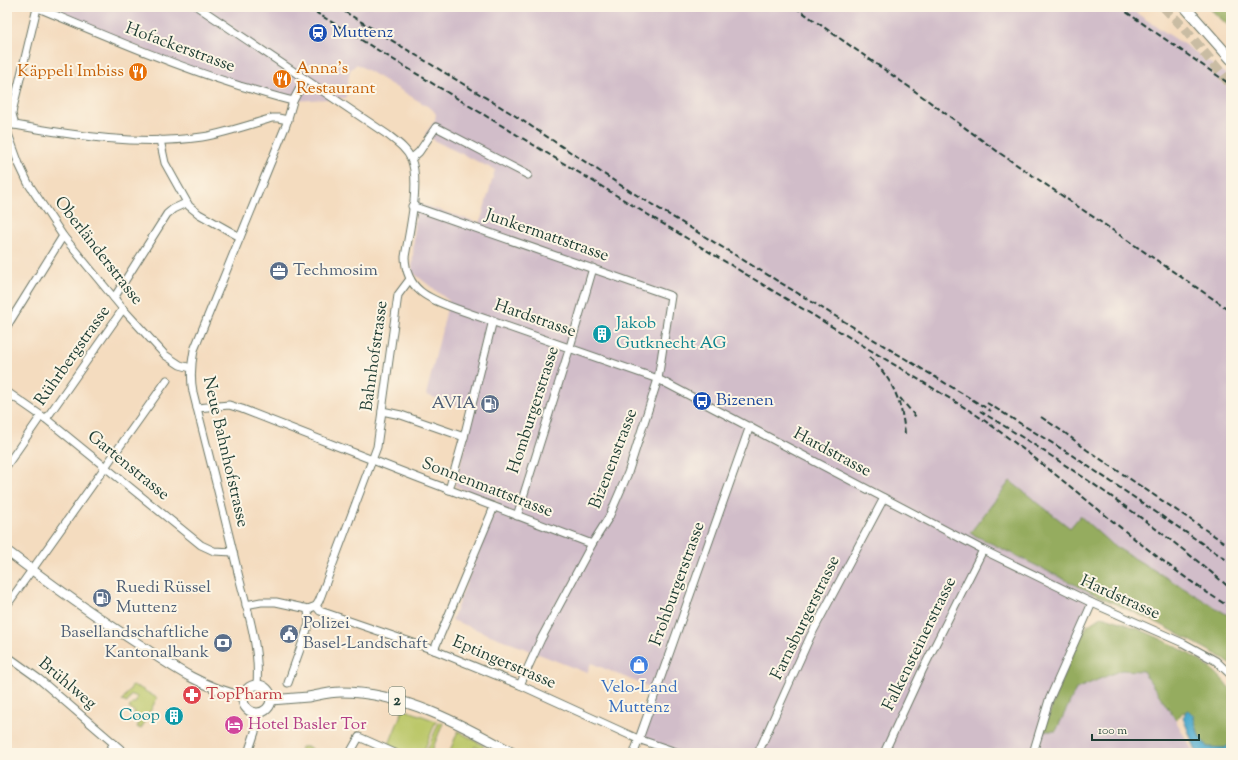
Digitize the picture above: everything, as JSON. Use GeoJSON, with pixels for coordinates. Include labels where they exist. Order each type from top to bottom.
{"type":"FeatureCollection","features":[{"type":"Feature","properties":{"kind":"highway"},"geometry":{"type":"LineString","coordinates":[[1185,7],[1231,59]]}},
{"type":"Feature","properties":{"kind":"main road"},"geometry":{"type":"LineString","coordinates":[[7,551],[87,611],[185,674],[202,684],[223,692],[242,696]]}},
{"type":"Feature","properties":{"kind":"main road"},"geometry":{"type":"LineString","coordinates":[[257,684],[269,691],[271,700],[270,704],[265,710],[253,713],[243,704],[242,696],[249,686],[257,684]]}},
{"type":"Feature","properties":{"kind":"main road","name":"2"},"geometry":{"type":"LineString","coordinates":[[271,700],[340,692],[368,694],[422,708],[444,717],[513,753]]}},
{"type":"Feature","properties":{"kind":"street"},"geometry":{"type":"LineString","coordinates":[[37,7],[13,108],[11,125],[95,137],[160,140],[219,134],[272,118],[288,120]]}},
{"type":"Feature","properties":{"kind":"street","name":"Hofackerstrasse"},"geometry":{"type":"LineString","coordinates":[[37,7],[130,47],[215,78],[293,100]]}},
{"type":"Feature","properties":{"kind":"street"},"geometry":{"type":"LineString","coordinates":[[198,7],[388,135],[405,149],[411,159],[415,187],[405,257],[406,268],[410,279]]}},
{"type":"Feature","properties":{"kind":"street","name":"Neue Bahnhofstrasse"},"geometry":{"type":"LineString","coordinates":[[257,684],[258,674],[255,645],[197,408],[191,382],[190,368],[194,350],[288,120],[293,100],[305,79]]}},
{"type":"Feature","properties":{"kind":"street"},"geometry":{"type":"LineString","coordinates":[[411,159],[419,152],[436,127],[528,175]]}},
{"type":"Feature","properties":{"kind":"street","name":"Oberländerstrasse"},"geometry":{"type":"LineString","coordinates":[[7,131],[19,164],[28,183],[63,236],[123,309],[165,355],[180,365],[190,368]]}},
{"type":"Feature","properties":{"kind":"street"},"geometry":{"type":"LineString","coordinates":[[160,140],[165,164],[186,203],[196,212],[240,237]]}},
{"type":"Feature","properties":{"kind":"street"},"geometry":{"type":"LineString","coordinates":[[114,298],[167,214],[173,209],[186,203]]}},
{"type":"Feature","properties":{"kind":"street","name":"Junkermattstrasse"},"geometry":{"type":"LineString","coordinates":[[412,206],[671,296]]}},
{"type":"Feature","properties":{"kind":"street"},"geometry":{"type":"LineString","coordinates":[[7,326],[63,236]]}},
{"type":"Feature","properties":{"kind":"street","name":"Homburgerstrasse"},"geometry":{"type":"LineString","coordinates":[[517,516],[593,268]]}},
{"type":"Feature","properties":{"kind":"street","name":"Hardstrasse"},"geometry":{"type":"LineString","coordinates":[[410,279],[425,294],[436,301],[658,379],[750,426],[983,550],[1092,603],[1183,643],[1216,661],[1231,675]]}},
{"type":"Feature","properties":{"kind":"street","name":"Bahnhofstrasse"},"geometry":{"type":"LineString","coordinates":[[316,606],[377,447],[398,295],[410,279]]}},
{"type":"Feature","properties":{"kind":"street","name":"Bizenenstrasse"},"geometry":{"type":"LineString","coordinates":[[520,685],[541,639],[592,544],[609,517],[628,473],[658,379],[671,296]]}},
{"type":"Feature","properties":{"kind":"street","name":"Rührbergstrasse"},"geometry":{"type":"LineString","coordinates":[[7,465],[44,418],[123,309]]}},
{"type":"Feature","properties":{"kind":"street"},"geometry":{"type":"LineString","coordinates":[[449,490],[464,437],[493,320]]}},
{"type":"Feature","properties":{"kind":"street"},"geometry":{"type":"LineString","coordinates":[[7,605],[167,380]]}},
{"type":"Feature","properties":{"kind":"street","name":"Gartenstrasse"},"geometry":{"type":"LineString","coordinates":[[7,392],[44,418],[201,545],[214,551],[233,552]]}},
{"type":"Feature","properties":{"kind":"street","name":"Sonnenmattstrasse"},"geometry":{"type":"LineString","coordinates":[[197,408],[229,405],[242,408],[449,490],[592,544]]}},
{"type":"Feature","properties":{"kind":"street"},"geometry":{"type":"LineString","coordinates":[[382,411],[401,415],[464,437]]}},
{"type":"Feature","properties":{"kind":"street","name":"Frohburgerstrasse"},"geometry":{"type":"LineString","coordinates":[[634,753],[750,426]]}},
{"type":"Feature","properties":{"kind":"street","name":"Farnsburgerstrasse"},"geometry":{"type":"LineString","coordinates":[[758,753],[810,636],[884,498]]}},
{"type":"Feature","properties":{"kind":"street"},"geometry":{"type":"LineString","coordinates":[[434,650],[494,507]]}},
{"type":"Feature","properties":{"kind":"street","name":"Falkensteinerstrasse"},"geometry":{"type":"LineString","coordinates":[[884,753],[922,671],[983,550]]}},
{"type":"Feature","properties":{"kind":"street"},"geometry":{"type":"LineString","coordinates":[[246,605],[260,602],[276,602],[308,609],[316,606]]}},
{"type":"Feature","properties":{"kind":"street"},"geometry":{"type":"LineString","coordinates":[[1033,753],[1049,700],[1092,603]]}},
{"type":"Feature","properties":{"kind":"street","name":"Eptingerstrasse"},"geometry":{"type":"LineString","coordinates":[[316,606],[320,611],[434,650],[520,685],[638,740],[679,753]]}},
{"type":"Feature","properties":{"kind":"street"},"geometry":{"type":"LineString","coordinates":[[288,683],[309,624],[308,609]]}},
{"type":"Feature","properties":{"kind":"street","name":"Brühlweg"},"geometry":{"type":"LineString","coordinates":[[7,656],[38,679],[125,753]]}},
{"type":"Feature","properties":{"kind":"street"},"geometry":{"type":"LineString","coordinates":[[248,753],[255,732],[257,713]]}},
{"type":"Feature","properties":{"kind":"street"},"geometry":{"type":"LineString","coordinates":[[350,753],[359,737],[395,753]]}},
{"type":"Feature","properties":{"kind":"street"},"geometry":{"type":"LineString","coordinates":[[107,753],[114,744]]}},
{"type":"Feature","properties":{"kind":"shaded area"},"geometry":{"type":"Polygon","coordinates":[[[36,7],[1127,7],[1194,51],[1231,78],[1231,617],[1111,544],[1080,516],[1070,528],[1010,481],[970,533],[1094,594],[1043,730],[1056,730],[1076,689],[1121,670],[1144,671],[1172,714],[1194,753],[679,753],[638,739],[651,688],[591,663],[587,673],[452,620],[498,502],[455,486],[474,410],[426,395],[449,301],[412,272],[416,203],[480,223],[495,170],[437,142],[425,134],[435,121],[436,114],[432,109],[357,64],[350,70],[346,98],[293,101],[215,78],[36,7]]]}},
{"type":"Feature","properties":{"kind":"green space"},"geometry":{"type":"Polygon","coordinates":[[[1208,7],[1231,7],[1231,28],[1208,7]]]}},
{"type":"Feature","properties":{"kind":"green space"},"geometry":{"type":"Polygon","coordinates":[[[1010,481],[1070,528],[1080,516],[1111,544],[1231,617],[1231,665],[1221,657],[1160,624],[1094,594],[970,533],[1010,481]]]}},
{"type":"Feature","properties":{"kind":"green space"},"geometry":{"type":"Polygon","coordinates":[[[1102,616],[1131,626],[1161,639],[1203,663],[1217,674],[1231,690],[1231,743],[1225,748],[1207,747],[1199,736],[1193,715],[1183,712],[1176,720],[1143,671],[1121,670],[1076,689],[1056,731],[1043,731],[1066,669],[1087,626],[1102,616]]]}},
{"type":"Feature","properties":{"kind":"green space"},"geometry":{"type":"Polygon","coordinates":[[[132,686],[138,687],[157,698],[141,729],[137,727],[139,723],[132,718],[135,712],[129,708],[136,702],[137,697],[133,695],[130,696],[127,703],[122,701],[132,686]]]}},
{"type":"Feature","properties":{"kind":"green space"},"geometry":{"type":"Polygon","coordinates":[[[403,709],[436,721],[423,753],[402,753],[388,747],[403,709]]]}},
{"type":"Feature","properties":{"kind":"green space"},"geometry":{"type":"Polygon","coordinates":[[[439,722],[443,723],[431,753],[426,753],[439,722]]]}},
{"type":"Feature","properties":{"kind":"green space"},"geometry":{"type":"Polygon","coordinates":[[[458,731],[484,746],[482,750],[475,746],[472,753],[449,753],[458,731]]]}},
{"type":"Feature","properties":{"kind":"green space"},"geometry":{"type":"Polygon","coordinates":[[[301,747],[309,747],[316,753],[305,753],[300,750],[301,747]]]}},
{"type":"Feature","properties":{"kind":"water"},"geometry":{"type":"Polygon","coordinates":[[[1188,710],[1193,715],[1199,736],[1207,747],[1225,748],[1231,743],[1231,753],[1197,753],[1183,718],[1188,710]]]}},
{"type":"Feature","properties":{"kind":"tunnel"},"geometry":{"type":"LineString","coordinates":[[1164,7],[1183,27],[1231,85]]}},
{"type":"Feature","properties":{"kind":"railway"},"geometry":{"type":"LineString","coordinates":[[307,7],[972,412],[1038,460],[1164,562],[1231,608]]}},
{"type":"Feature","properties":{"kind":"railway"},"geometry":{"type":"LineString","coordinates":[[337,7],[514,115],[625,188],[991,411]]}},
{"type":"Feature","properties":{"kind":"railway"},"geometry":{"type":"LineString","coordinates":[[795,7],[912,89],[1001,154],[1231,311]]}},
{"type":"Feature","properties":{"kind":"railway"},"geometry":{"type":"LineString","coordinates":[[1119,7],[1231,85]]}},
{"type":"Feature","properties":{"kind":"railway"},"geometry":{"type":"LineString","coordinates":[[869,357],[884,374],[895,392],[899,401],[905,434]]}},
{"type":"Feature","properties":{"kind":"railway"},"geometry":{"type":"LineString","coordinates":[[900,398],[916,417]]}},
{"type":"Feature","properties":{"kind":"railway"},"geometry":{"type":"LineString","coordinates":[[987,403],[1070,454],[1231,563]]}},
{"type":"Feature","properties":{"kind":"railway"},"geometry":{"type":"LineString","coordinates":[[980,411],[1078,473],[1141,517],[1231,589]]}},
{"type":"Feature","properties":{"kind":"railway"},"geometry":{"type":"LineString","coordinates":[[1041,417],[1087,450],[1231,547]]}},
{"type":"Feature","properties":{"kind":"place","name":"Muttenz"},"geometry":{"type":"Point","coordinates":[318,33]}},
{"type":"Feature","properties":{"kind":"place","name":"Käppeli Imbiss"},"geometry":{"type":"Point","coordinates":[138,72]}},
{"type":"Feature","properties":{"kind":"place","name":"Anna's Restaurant"},"geometry":{"type":"Point","coordinates":[282,79]}},
{"type":"Feature","properties":{"kind":"place","name":"Techmosim"},"geometry":{"type":"Point","coordinates":[279,271]}},
{"type":"Feature","properties":{"kind":"place","name":"Jakob Gutknecht AG"},"geometry":{"type":"Point","coordinates":[602,334]}},
{"type":"Feature","properties":{"kind":"place","name":"Bizenen"},"geometry":{"type":"Point","coordinates":[702,401]}},
{"type":"Feature","properties":{"kind":"place","name":"AVIA"},"geometry":{"type":"Point","coordinates":[490,404]}},
{"type":"Feature","properties":{"kind":"place","name":"Ruedi Rüssel Muttenz"},"geometry":{"type":"Point","coordinates":[102,598]}},
{"type":"Feature","properties":{"kind":"place","name":"Polizei Basel-Landschaft"},"geometry":{"type":"Point","coordinates":[289,634]}},
{"type":"Feature","properties":{"kind":"place","name":"Basellandschaftliche Kantonalbank"},"geometry":{"type":"Point","coordinates":[223,643]}},
{"type":"Feature","properties":{"kind":"place","name":"Velo-Land Muttenz"},"geometry":{"type":"Point","coordinates":[639,665]}},
{"type":"Feature","properties":{"kind":"place","name":"TopPharm"},"geometry":{"type":"Point","coordinates":[192,695]}},
{"type":"Feature","properties":{"kind":"place","name":"Coop"},"geometry":{"type":"Point","coordinates":[174,716]}},
{"type":"Feature","properties":{"kind":"place","name":"Hotel Basler Tor"},"geometry":{"type":"Point","coordinates":[234,725]}}]}
